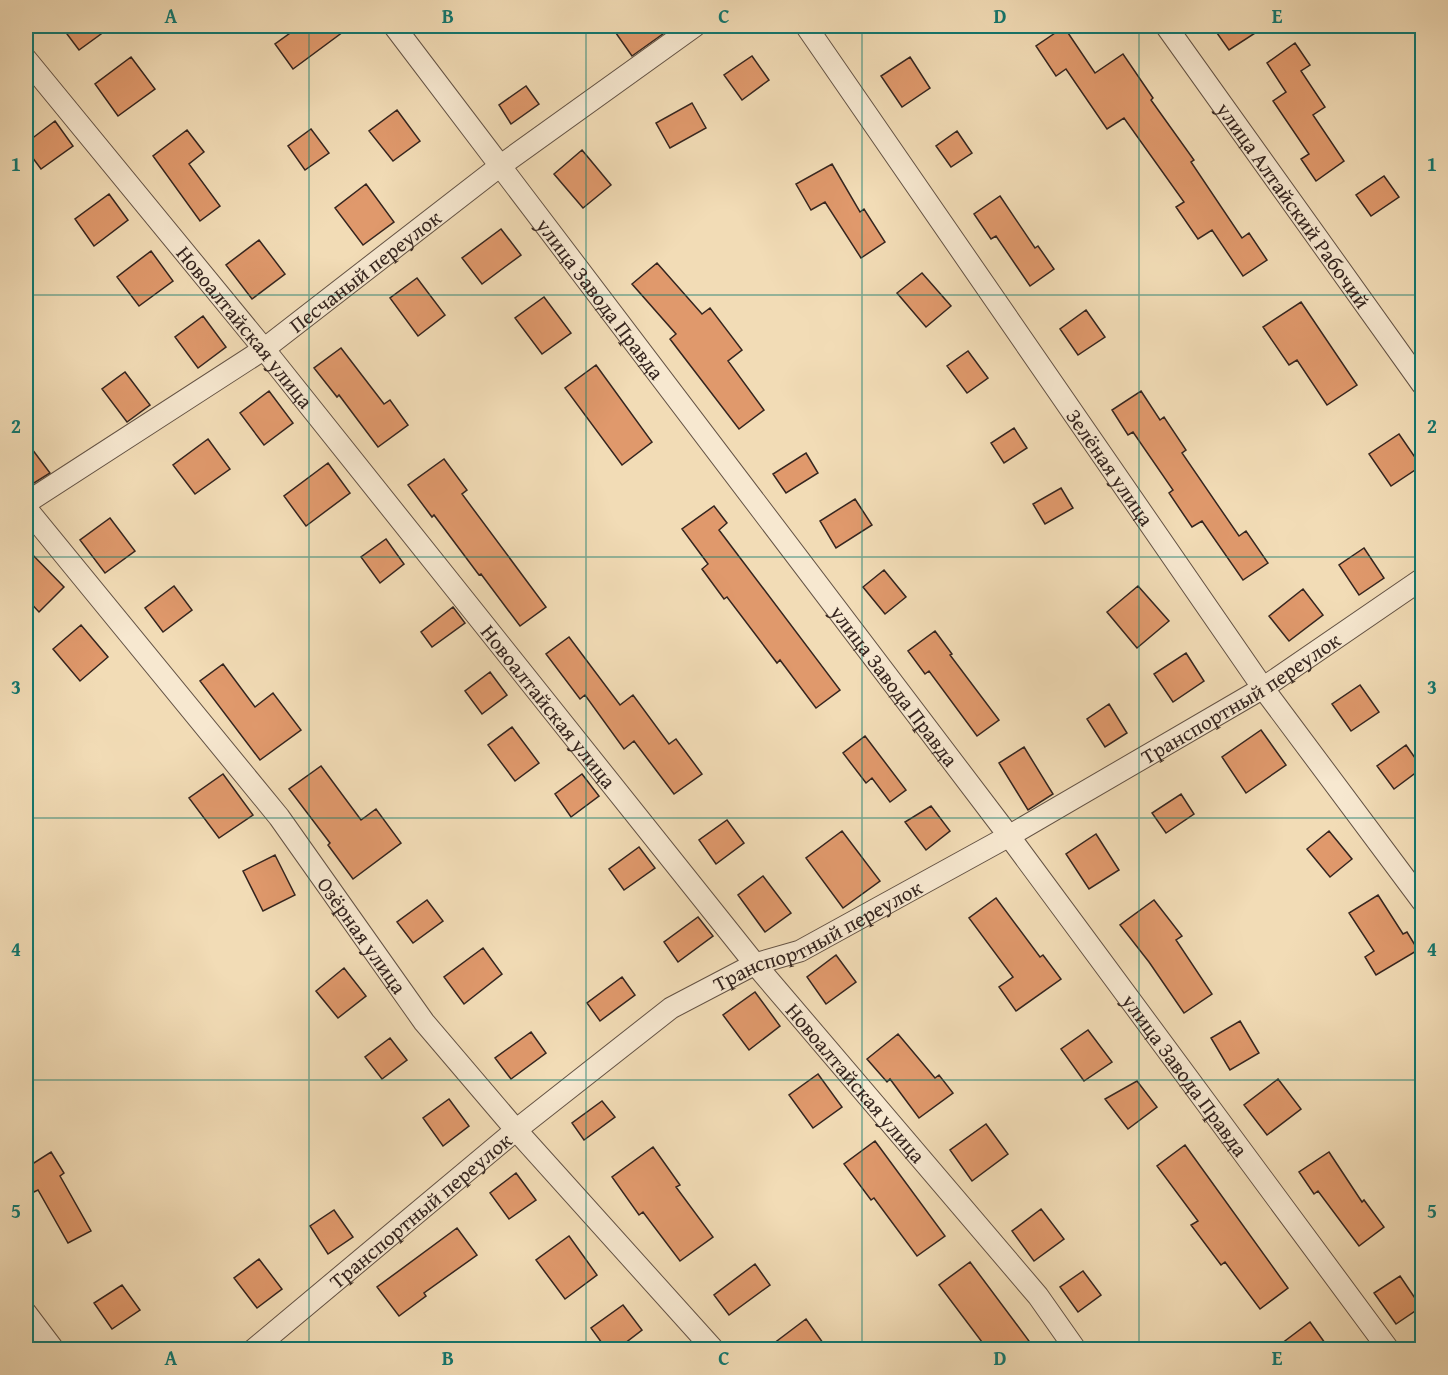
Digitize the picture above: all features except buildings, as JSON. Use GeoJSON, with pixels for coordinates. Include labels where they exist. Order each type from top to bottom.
{"type":"FeatureCollection","features":[{"type":"Feature","properties":{"kind":"street","name":"улица Завода Правда"},"geometry":{"type":"LineString","coordinates":[[394,26],[1009,836],[1389,1350]]}},
{"type":"Feature","properties":{"kind":"street","name":"Песчаный переулок"},"geometry":{"type":"LineString","coordinates":[[26,506],[264,349],[500,166],[695,26]]}},
{"type":"Feature","properties":{"kind":"street","name":"Зелёная улица"},"geometry":{"type":"LineString","coordinates":[[806,26],[1263,688],[1422,902]]}},
{"type":"Feature","properties":{"kind":"street","name":"улица Алтайский Рабочий"},"geometry":{"type":"LineString","coordinates":[[1166,26],[1422,384]]}},
{"type":"Feature","properties":{"kind":"street","name":"Новоалтайская улица"},"geometry":{"type":"LineString","coordinates":[[26,59],[264,349],[755,964],[1038,1296],[1077,1350]]}},
{"type":"Feature","properties":{"kind":"street","name":"Озёрная улица"},"geometry":{"type":"LineString","coordinates":[[26,506],[279,817],[424,1022],[516,1130],[714,1350]]}},
{"type":"Feature","properties":{"kind":"street","name":"Транспортный переулок"},"geometry":{"type":"LineString","coordinates":[[253,1350],[516,1130],[671,1008],[755,964],[801,951],[1009,836],[1263,688],[1422,579]]}},
{"type":"Feature","properties":{"kind":"street"},"geometry":{"type":"LineString","coordinates":[[26,1313],[54,1350]]}}]}
